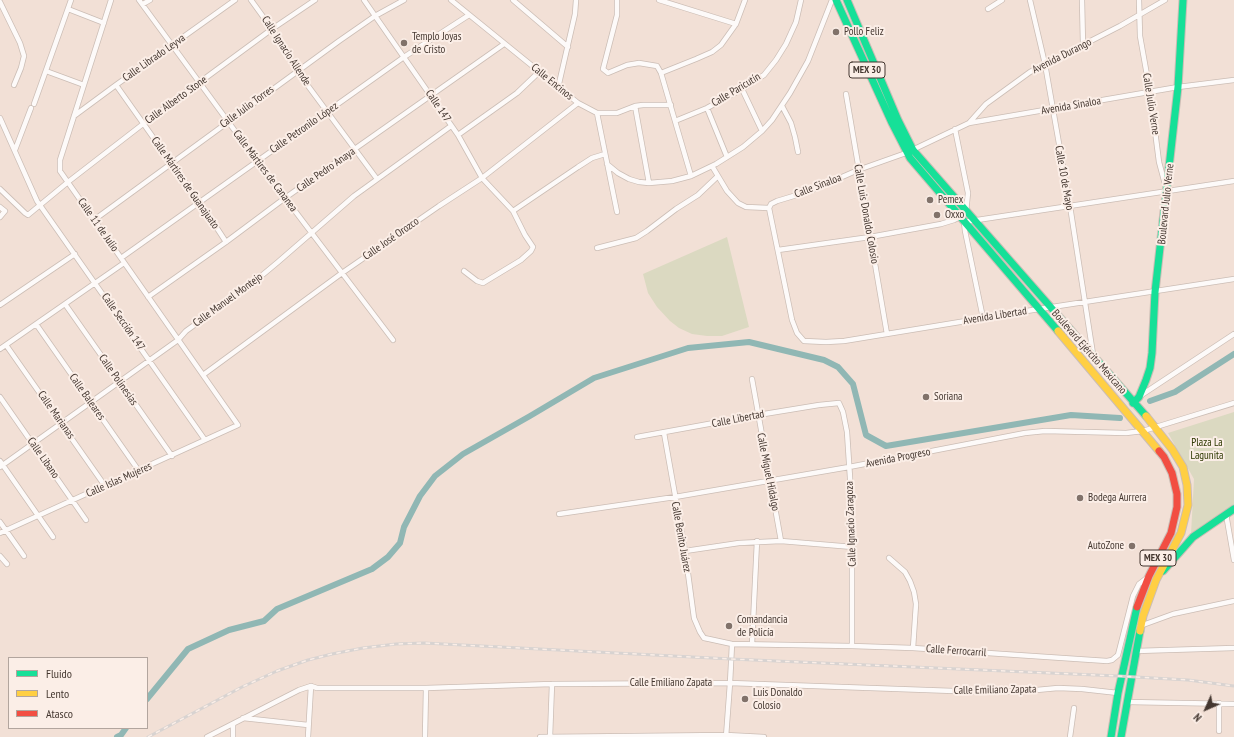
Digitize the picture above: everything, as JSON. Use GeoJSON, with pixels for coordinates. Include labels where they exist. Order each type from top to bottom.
{"type":"FeatureCollection","features":[{"type":"Feature","properties":{"kind":"main road","name":"Boulevard Ejército Mexicano"},"geometry":{"type":"LineString","coordinates":[[836,0],[854,42],[922,173],[1141,429],[1164,457],[1170,468],[1178,500],[1175,519],[1153,578],[1140,626],[1121,737]]}},
{"type":"Feature","properties":{"kind":"main road","name":"Boulevard Ejército Mexicano"},"geometry":{"type":"LineString","coordinates":[[847,0],[910,151],[975,221],[1153,425],[1178,458],[1186,476],[1188,495],[1184,526],[1136,609],[1118,693],[1111,737]]}},
{"type":"Feature","properties":{"kind":"main road","name":"Boulevard Julio Verne"},"geometry":{"type":"LineString","coordinates":[[1135,405],[1145,384],[1150,368],[1155,292],[1178,87],[1183,0]]}},
{"type":"Feature","properties":{"kind":"main road"},"geometry":{"type":"LineString","coordinates":[[1153,578],[1202,530],[1234,509]]}},
{"type":"Feature","properties":{"kind":"street"},"geometry":{"type":"LineString","coordinates":[[15,150],[46,71],[71,0]]}},
{"type":"Feature","properties":{"kind":"street","name":"Calle 11 de Julio"},"geometry":{"type":"LineString","coordinates":[[111,0],[60,160],[60,171],[238,425]]}},
{"type":"Feature","properties":{"kind":"street","name":"Calle Mártires de Cananea"},"geometry":{"type":"LineString","coordinates":[[139,0],[257,161],[393,340]]}},
{"type":"Feature","properties":{"kind":"street"},"geometry":{"type":"LineString","coordinates":[[143,4],[150,0]]}},
{"type":"Feature","properties":{"kind":"street","name":"Calle Librado Leyva"},"geometry":{"type":"LineString","coordinates":[[74,116],[235,0]]}},
{"type":"Feature","properties":{"kind":"street","name":"Calle Ignacio Allende"},"geometry":{"type":"LineString","coordinates":[[251,0],[272,29],[297,72],[377,179]]}},
{"type":"Feature","properties":{"kind":"street","name":"Calle Alberto Stone"},"geometry":{"type":"LineString","coordinates":[[0,189],[28,215],[142,124],[272,29],[315,0]]}},
{"type":"Feature","properties":{"kind":"street","name":"Calle 147"},"geometry":{"type":"LineString","coordinates":[[364,0],[458,135],[482,178],[513,211],[533,247],[531,251],[513,265],[483,283],[477,281],[464,271]]}},
{"type":"Feature","properties":{"kind":"street","name":"Calle Julio Torres"},"geometry":{"type":"LineString","coordinates":[[94,220],[228,121],[375,16],[404,0]]}},
{"type":"Feature","properties":{"kind":"street","name":"Calle Encinos"},"geometry":{"type":"LineString","coordinates":[[451,0],[558,88],[578,103],[597,113],[617,113],[635,106],[671,105]]}},
{"type":"Feature","properties":{"kind":"street"},"geometry":{"type":"LineString","coordinates":[[513,0],[568,47]]}},
{"type":"Feature","properties":{"kind":"street"},"geometry":{"type":"LineString","coordinates":[[558,88],[568,47],[576,2],[572,0]]}},
{"type":"Feature","properties":{"kind":"street"},"geometry":{"type":"LineString","coordinates":[[617,0],[617,15],[603,69],[608,73],[627,65],[639,63],[657,66],[661,73],[676,121],[691,176]]}},
{"type":"Feature","properties":{"kind":"street"},"geometry":{"type":"LineString","coordinates":[[659,0],[736,24]]}},
{"type":"Feature","properties":{"kind":"street"},"geometry":{"type":"LineString","coordinates":[[661,73],[712,52],[721,45],[736,24],[746,0]]}},
{"type":"Feature","properties":{"kind":"street","name":"Calle Paricutín"},"geometry":{"type":"LineString","coordinates":[[676,121],[707,108],[742,89],[764,74],[776,60],[786,44],[796,22],[801,0]]}},
{"type":"Feature","properties":{"kind":"street"},"geometry":{"type":"LineString","coordinates":[[607,164],[618,173],[629,179],[649,183],[672,181],[691,176],[712,166],[743,147],[762,131],[782,106],[808,61],[832,0]]}},
{"type":"Feature","properties":{"kind":"street"},"geometry":{"type":"LineString","coordinates":[[988,9],[1002,0]]}},
{"type":"Feature","properties":{"kind":"street","name":"Calle 10 de Mayo"},"geometry":{"type":"LineString","coordinates":[[1030,0],[1045,64],[1070,206],[1094,358]]}},
{"type":"Feature","properties":{"kind":"street"},"geometry":{"type":"LineString","coordinates":[[1082,0],[1083,45]]}},
{"type":"Feature","properties":{"kind":"street","name":"Calle Julio Verne"},"geometry":{"type":"LineString","coordinates":[[1139,0],[1140,36],[1150,92],[1159,162],[1167,192]]}},
{"type":"Feature","properties":{"kind":"street","name":"Avenida Durango"},"geometry":{"type":"LineString","coordinates":[[969,123],[986,104],[1030,72],[1139,16],[1165,0]]}},
{"type":"Feature","properties":{"kind":"street"},"geometry":{"type":"LineString","coordinates":[[0,2],[20,43],[24,56],[14,85]]}},
{"type":"Feature","properties":{"kind":"street"},"geometry":{"type":"LineString","coordinates":[[68,9],[104,23]]}},
{"type":"Feature","properties":{"kind":"street","name":"Calle Petronilo López"},"geometry":{"type":"LineString","coordinates":[[0,349],[95,283],[199,203],[327,111],[404,57],[469,15]]}},
{"type":"Feature","properties":{"kind":"street","name":"Calle Pedro Anaya"},"geometry":{"type":"LineString","coordinates":[[148,297],[285,198],[504,44]]}},
{"type":"Feature","properties":{"kind":"street"},"geometry":{"type":"LineString","coordinates":[[46,71],[84,84]]}},
{"type":"Feature","properties":{"kind":"street"},"geometry":{"type":"LineString","coordinates":[[458,135],[517,93],[539,72]]}},
{"type":"Feature","properties":{"kind":"street","name":"Avenida Sinaloa"},"geometry":{"type":"LineString","coordinates":[[910,151],[969,123],[1178,87],[1234,80]]}},
{"type":"Feature","properties":{"kind":"street","name":"Calle Mártires de Guanajuato"},"geometry":{"type":"LineString","coordinates":[[116,85],[226,242]]}},
{"type":"Feature","properties":{"kind":"street"},"geometry":{"type":"LineString","coordinates":[[742,89],[762,131]]}},
{"type":"Feature","properties":{"kind":"street","name":"Calle Luis Donaldo Colosio"},"geometry":{"type":"LineString","coordinates":[[846,94],[886,334]]}},
{"type":"Feature","properties":{"kind":"street","name":"Calle José Orozco"},"geometry":{"type":"LineString","coordinates":[[203,375],[342,273],[482,178],[578,103]]}},
{"type":"Feature","properties":{"kind":"street"},"geometry":{"type":"LineString","coordinates":[[635,106],[649,183]]}},
{"type":"Feature","properties":{"kind":"street"},"geometry":{"type":"LineString","coordinates":[[782,106],[791,124],[798,152]]}},
{"type":"Feature","properties":{"kind":"street"},"geometry":{"type":"LineString","coordinates":[[707,108],[727,157]]}},
{"type":"Feature","properties":{"kind":"street"},"geometry":{"type":"LineString","coordinates":[[597,113],[617,212]]}},
{"type":"Feature","properties":{"kind":"street","name":"Calle Sección 147"},"geometry":{"type":"LineString","coordinates":[[0,118],[37,201],[206,440]]}},
{"type":"Feature","properties":{"kind":"street","name":"Calle Manuel Montejo"},"geometry":{"type":"LineString","coordinates":[[1,464],[33,444],[178,340],[186,332],[254,282],[312,234],[354,196],[451,126]]}},
{"type":"Feature","properties":{"kind":"street"},"geometry":{"type":"LineString","coordinates":[[955,129],[968,193],[966,212],[962,220],[984,318]]}},
{"type":"Feature","properties":{"kind":"street","name":"Calle Sinaloa"},"geometry":{"type":"LineString","coordinates":[[769,208],[770,204],[777,201],[825,185],[858,170],[910,151]]}},
{"type":"Feature","properties":{"kind":"street"},"geometry":{"type":"LineString","coordinates":[[513,211],[582,164],[597,156],[605,154]]}},
{"type":"Feature","properties":{"kind":"street"},"geometry":{"type":"LineString","coordinates":[[712,166],[727,191],[738,203],[746,207],[769,208],[778,250],[870,237],[941,224],[954,220],[975,221],[1234,181]]}},
{"type":"Feature","properties":{"kind":"street"},"geometry":{"type":"LineString","coordinates":[[597,248],[636,238],[698,194],[718,176]]}},
{"type":"Feature","properties":{"kind":"street"},"geometry":{"type":"LineString","coordinates":[[0,207],[4,211],[0,217]]}},
{"type":"Feature","properties":{"kind":"street","name":"Avenida Libertad"},"geometry":{"type":"LineString","coordinates":[[778,250],[792,320],[797,334],[804,341],[844,341],[1050,307],[1234,279]]}},
{"type":"Feature","properties":{"kind":"street"},"geometry":{"type":"LineString","coordinates":[[0,305],[75,254]]}},
{"type":"Feature","properties":{"kind":"street","name":"Calle Polinesias"},"geometry":{"type":"LineString","coordinates":[[65,304],[172,456]]}},
{"type":"Feature","properties":{"kind":"street","name":"Calle Baleares"},"geometry":{"type":"LineString","coordinates":[[36,324],[139,471]]}},
{"type":"Feature","properties":{"kind":"street"},"geometry":{"type":"LineString","coordinates":[[1139,397],[1234,334]]}},
{"type":"Feature","properties":{"kind":"street","name":"Calle Marianas"},"geometry":{"type":"LineString","coordinates":[[6,345],[105,486]]}},
{"type":"Feature","properties":{"kind":"street","name":"Calle Miguel Hidalgo"},"geometry":{"type":"LineString","coordinates":[[752,379],[781,541]]}},
{"type":"Feature","properties":{"kind":"street","name":"Calle Libano"},"geometry":{"type":"LineString","coordinates":[[0,397],[86,520]]}},
{"type":"Feature","properties":{"kind":"street","name":"Calle Libertad"},"geometry":{"type":"LineString","coordinates":[[638,437],[758,415],[839,403]]}},
{"type":"Feature","properties":{"kind":"street","name":"Calle Ignacio Zaragoza"},"geometry":{"type":"LineString","coordinates":[[839,403],[843,412],[847,432],[852,508],[852,646]]}},
{"type":"Feature","properties":{"kind":"street","name":"Avenida Progreso"},"geometry":{"type":"LineString","coordinates":[[559,514],[675,497],[849,467],[1025,433],[1045,431],[1126,433],[1234,403]]}},
{"type":"Feature","properties":{"kind":"street","name":"Calle Islas Mujeres"},"geometry":{"type":"LineString","coordinates":[[0,533],[238,425]]}},
{"type":"Feature","properties":{"kind":"street","name":"Calle Benito Juárez"},"geometry":{"type":"LineString","coordinates":[[664,433],[685,551],[694,618],[697,627],[704,638]]}},
{"type":"Feature","properties":{"kind":"street"},"geometry":{"type":"LineString","coordinates":[[1,464],[53,537]]}},
{"type":"Feature","properties":{"kind":"street"},"geometry":{"type":"LineString","coordinates":[[1226,514],[1234,560]]}},
{"type":"Feature","properties":{"kind":"street"},"geometry":{"type":"LineString","coordinates":[[0,522],[24,556]]}},
{"type":"Feature","properties":{"kind":"street"},"geometry":{"type":"LineString","coordinates":[[685,551],[713,546],[781,541],[853,547]]}},
{"type":"Feature","properties":{"kind":"street"},"geometry":{"type":"LineString","coordinates":[[752,644],[757,542]]}},
{"type":"Feature","properties":{"kind":"street"},"geometry":{"type":"LineString","coordinates":[[0,556],[7,564]]}},
{"type":"Feature","properties":{"kind":"street"},"geometry":{"type":"LineString","coordinates":[[889,558],[905,572],[914,592],[916,604],[913,648]]}},
{"type":"Feature","properties":{"kind":"street","name":"Calle Ferrocarril"},"geometry":{"type":"LineString","coordinates":[[704,638],[732,644],[913,648],[1100,661],[1112,660],[1116,658],[1120,650],[1130,607],[1139,584],[1153,578]]}},
{"type":"Feature","properties":{"kind":"street"},"geometry":{"type":"LineString","coordinates":[[1140,626],[1173,614],[1234,601]]}},
{"type":"Feature","properties":{"kind":"street"},"geometry":{"type":"LineString","coordinates":[[726,736],[732,644]]}},
{"type":"Feature","properties":{"kind":"street"},"geometry":{"type":"LineString","coordinates":[[1136,651],[1234,648]]}},
{"type":"Feature","properties":{"kind":"street","name":"Calle Emiliano Zapata"},"geometry":{"type":"LineString","coordinates":[[207,737],[299,690],[311,686],[317,688],[426,688],[552,684],[730,683],[982,692],[1026,691],[1058,688],[1118,693]]}},
{"type":"Feature","properties":{"kind":"street"},"geometry":{"type":"LineString","coordinates":[[550,737],[552,684]]}},
{"type":"Feature","properties":{"kind":"street"},"geometry":{"type":"LineString","coordinates":[[308,737],[311,686]]}},
{"type":"Feature","properties":{"kind":"street"},"geometry":{"type":"LineString","coordinates":[[425,737],[426,688]]}},
{"type":"Feature","properties":{"kind":"street"},"geometry":{"type":"LineString","coordinates":[[1128,702],[1234,704]]}},
{"type":"Feature","properties":{"kind":"street"},"geometry":{"type":"LineString","coordinates":[[1219,731],[1220,704]]}},
{"type":"Feature","properties":{"kind":"street"},"geometry":{"type":"LineString","coordinates":[[1070,737],[1074,708]]}},
{"type":"Feature","properties":{"kind":"street"},"geometry":{"type":"LineString","coordinates":[[243,718],[308,725]]}},
{"type":"Feature","properties":{"kind":"street"},"geometry":{"type":"LineString","coordinates":[[233,724],[233,737]]}},
{"type":"Feature","properties":{"kind":"street"},"geometry":{"type":"LineString","coordinates":[[540,737],[764,737]]}},
{"type":"Feature","properties":{"kind":"green space"},"geometry":{"type":"Polygon","coordinates":[[[727,237],[749,327],[722,336],[692,334],[679,328],[657,307],[648,293],[643,274],[727,237]]]}},
{"type":"Feature","properties":{"kind":"green space","name":"Plaza La Lagunita"},"geometry":{"type":"Polygon","coordinates":[[[1234,412],[1234,508],[1191,534],[1194,479],[1168,433],[1234,412]]]}},
{"type":"Feature","properties":{"kind":"waterway"},"geometry":{"type":"LineString","coordinates":[[148,698],[188,649],[229,630],[264,621],[277,609],[372,569],[388,557],[400,543],[404,527],[420,496],[435,476],[463,454],[594,378],[688,348],[749,342],[824,360],[838,367],[853,384],[866,435],[886,446],[1071,415],[1120,418]]}},
{"type":"Feature","properties":{"kind":"waterway"},"geometry":{"type":"LineString","coordinates":[[1150,401],[1175,392],[1234,354]]}},
{"type":"Feature","properties":{"kind":"waterway"},"geometry":{"type":"LineString","coordinates":[[117,737],[121,735],[125,729]]}},
{"type":"Feature","properties":{"kind":"railway"},"geometry":{"type":"LineString","coordinates":[[148,737],[242,687],[277,671],[308,660],[332,654],[396,644],[424,643],[731,659],[1118,676],[1188,680],[1234,686]]}},
{"type":"Feature","properties":{"kind":"traffic: fast"},"geometry":{"type":"LineString","coordinates":[[836,0],[892,123],[910,158],[1058,331]]}},
{"type":"Feature","properties":{"kind":"traffic: fast"},"geometry":{"type":"LineString","coordinates":[[847,0],[898,120],[913,150],[1146,416]]}},
{"type":"Feature","properties":{"kind":"traffic: fast"},"geometry":{"type":"LineString","coordinates":[[1133,403],[1139,397],[1146,380],[1150,368],[1152,353],[1155,292],[1178,87],[1183,0]]}},
{"type":"Feature","properties":{"kind":"traffic: fast"},"geometry":{"type":"LineString","coordinates":[[1163,571],[1193,537],[1234,509]]}},
{"type":"Feature","properties":{"kind":"traffic: fast"},"geometry":{"type":"LineString","coordinates":[[1111,737],[1118,693],[1137,607]]}},
{"type":"Feature","properties":{"kind":"traffic: fast"},"geometry":{"type":"LineString","coordinates":[[1121,737],[1140,631]]}},
{"type":"Feature","properties":{"kind":"traffic: slow"},"geometry":{"type":"LineString","coordinates":[[1058,331],[1159,451]]}},
{"type":"Feature","properties":{"kind":"traffic: slow"},"geometry":{"type":"LineString","coordinates":[[1140,631],[1143,616],[1156,580],[1181,533],[1188,505],[1187,485],[1183,467],[1172,449],[1146,416]]}},
{"type":"Feature","properties":{"kind":"traffic: jam"},"geometry":{"type":"LineString","coordinates":[[1137,607],[1149,576],[1171,533],[1177,507],[1177,494],[1172,473],[1164,457],[1159,451]]}},
{"type":"Feature","properties":{"kind":"place","name":"Pollo Feliz"},"geometry":{"type":"Point","coordinates":[836,32]}},
{"type":"Feature","properties":{"kind":"place","name":"Templo Joyas de Cristo"},"geometry":{"type":"Point","coordinates":[404,43]}},
{"type":"Feature","properties":{"kind":"place","name":"Pemex"},"geometry":{"type":"Point","coordinates":[930,200]}},
{"type":"Feature","properties":{"kind":"place","name":"Oxxo"},"geometry":{"type":"Point","coordinates":[937,215]}},
{"type":"Feature","properties":{"kind":"place","name":"Soriana"},"geometry":{"type":"Point","coordinates":[926,397]}},
{"type":"Feature","properties":{"kind":"place","name":"Bodega Aurrera"},"geometry":{"type":"Point","coordinates":[1080,498]}},
{"type":"Feature","properties":{"kind":"place","name":"AutoZone"},"geometry":{"type":"Point","coordinates":[1132,546]}},
{"type":"Feature","properties":{"kind":"place","name":"Comandancia de Policía"},"geometry":{"type":"Point","coordinates":[729,626]}},
{"type":"Feature","properties":{"kind":"place","name":"Luis Donaldo Colosio"},"geometry":{"type":"Point","coordinates":[745,699]}}]}
